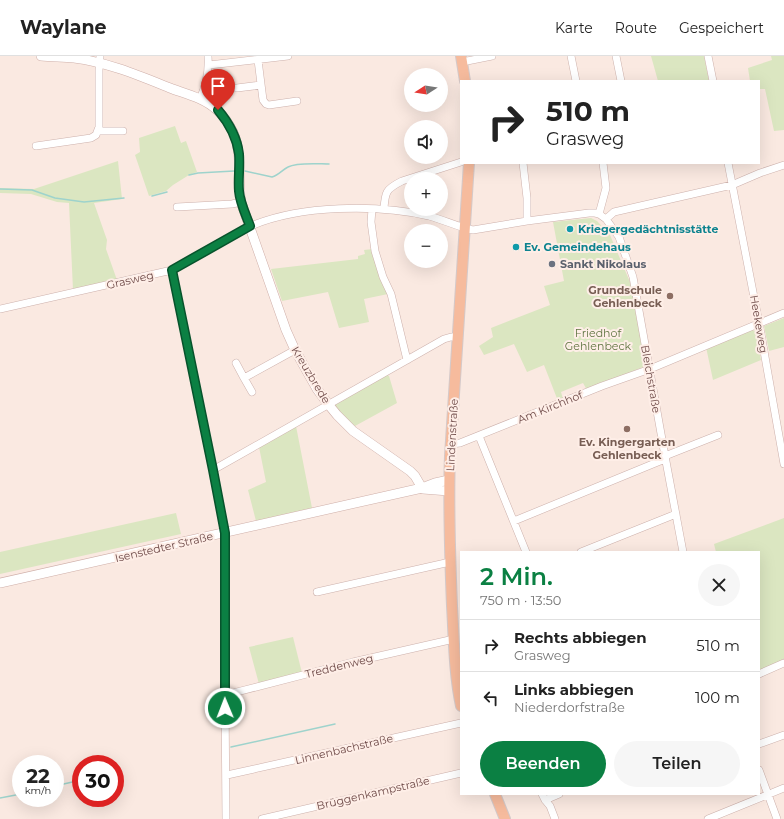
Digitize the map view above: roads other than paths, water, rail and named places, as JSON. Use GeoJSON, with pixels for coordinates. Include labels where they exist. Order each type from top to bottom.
{"type":"FeatureCollection","features":[{"type":"Feature","properties":{"kind":"main road","name":"Kreuzbrede"},"geometry":{"type":"LineString","coordinates":[[41,56],[100,59],[200,99],[218,110],[234,134],[239,155],[239,192],[241,202],[286,330],[295,350],[317,389],[337,415],[353,431],[415,476],[422,488]]}},
{"type":"Feature","properties":{"kind":"main road"},"geometry":{"type":"LineString","coordinates":[[462,59],[465,80]]}},
{"type":"Feature","properties":{"kind":"main road","name":"Lindenstraße"},"geometry":{"type":"LineString","coordinates":[[460,692],[455,670],[450,562],[449,480],[469,164]]}},
{"type":"Feature","properties":{"kind":"main road","name":"Isenstedter Straße"},"geometry":{"type":"LineString","coordinates":[[0,583],[422,488],[449,480]]}},
{"type":"Feature","properties":{"kind":"main road","name":"Isenstedter Straße"},"geometry":{"type":"LineString","coordinates":[[422,488],[449,492]]}},
{"type":"Feature","properties":{"kind":"main road"},"geometry":{"type":"LineString","coordinates":[[495,795],[505,819]]}},
{"type":"Feature","properties":{"kind":"street"},"geometry":{"type":"LineString","coordinates":[[200,99],[208,72],[208,56]]}},
{"type":"Feature","properties":{"kind":"street"},"geometry":{"type":"LineString","coordinates":[[208,65],[288,56]]}},
{"type":"Feature","properties":{"kind":"street"},"geometry":{"type":"LineString","coordinates":[[462,59],[492,56]]}},
{"type":"Feature","properties":{"kind":"street"},"geometry":{"type":"LineString","coordinates":[[571,56],[576,80]]}},
{"type":"Feature","properties":{"kind":"street"},"geometry":{"type":"LineString","coordinates":[[616,56],[621,80]]}},
{"type":"Feature","properties":{"kind":"street"},"geometry":{"type":"LineString","coordinates":[[708,56],[713,80]]}},
{"type":"Feature","properties":{"kind":"street"},"geometry":{"type":"LineString","coordinates":[[36,146],[91,138],[96,134],[99,127],[100,59]]}},
{"type":"Feature","properties":{"kind":"street"},"geometry":{"type":"LineString","coordinates":[[258,60],[263,100],[266,104],[269,105],[297,101]]}},
{"type":"Feature","properties":{"kind":"street"},"geometry":{"type":"LineString","coordinates":[[237,88],[261,85]]}},
{"type":"Feature","properties":{"kind":"street"},"geometry":{"type":"LineString","coordinates":[[98,130],[123,131]]}},
{"type":"Feature","properties":{"kind":"street"},"geometry":{"type":"LineString","coordinates":[[384,210],[386,194],[388,189],[393,185],[460,162]]}},
{"type":"Feature","properties":{"kind":"street"},"geometry":{"type":"LineString","coordinates":[[523,164],[528,198],[527,221]]}},
{"type":"Feature","properties":{"kind":"street"},"geometry":{"type":"LineString","coordinates":[[464,228],[473,230],[589,213],[599,214],[606,188],[603,164]]}},
{"type":"Feature","properties":{"kind":"street","name":"Heekeweg"},"geometry":{"type":"LineString","coordinates":[[728,164],[759,323],[784,464]]}},
{"type":"Feature","properties":{"kind":"street"},"geometry":{"type":"LineString","coordinates":[[606,219],[614,212],[732,185],[783,165],[784,174]]}},
{"type":"Feature","properties":{"kind":"street"},"geometry":{"type":"LineString","coordinates":[[177,207],[232,204],[241,202]]}},
{"type":"Feature","properties":{"kind":"street","name":"Grasweg"},"geometry":{"type":"LineString","coordinates":[[0,309],[172,270],[250,226],[278,217],[305,212],[345,209],[372,209],[407,212],[430,216],[464,228]]}},
{"type":"Feature","properties":{"kind":"street"},"geometry":{"type":"LineString","coordinates":[[372,209],[371,222],[375,250],[391,294],[407,360]]}},
{"type":"Feature","properties":{"kind":"street","name":"Bleichstraße"},"geometry":{"type":"LineString","coordinates":[[599,214],[606,219],[619,236],[633,277],[683,551]]}},
{"type":"Feature","properties":{"kind":"street"},"geometry":{"type":"LineString","coordinates":[[172,270],[225,533],[226,819]]}},
{"type":"Feature","properties":{"kind":"street","name":"Am Kirchhof"},"geometry":{"type":"LineString","coordinates":[[451,444],[460,444],[784,313]]}},
{"type":"Feature","properties":{"kind":"street"},"geometry":{"type":"LineString","coordinates":[[213,470],[407,360],[444,340],[451,337],[457,337]]}},
{"type":"Feature","properties":{"kind":"street"},"geometry":{"type":"LineString","coordinates":[[244,378],[295,350]]}},
{"type":"Feature","properties":{"kind":"street"},"geometry":{"type":"LineString","coordinates":[[236,363],[252,392]]}},
{"type":"Feature","properties":{"kind":"street"},"geometry":{"type":"LineString","coordinates":[[514,520],[718,435]]}},
{"type":"Feature","properties":{"kind":"street"},"geometry":{"type":"LineString","coordinates":[[479,436],[526,551]]}},
{"type":"Feature","properties":{"kind":"street"},"geometry":{"type":"LineString","coordinates":[[584,551],[676,514]]}},
{"type":"Feature","properties":{"kind":"street"},"geometry":{"type":"LineString","coordinates":[[317,592],[450,562]]}},
{"type":"Feature","properties":{"kind":"street","name":"Treddenweg"},"geometry":{"type":"LineString","coordinates":[[225,695],[353,662],[454,639]]}},
{"type":"Feature","properties":{"kind":"street"},"geometry":{"type":"LineString","coordinates":[[760,674],[784,664]]}},
{"type":"Feature","properties":{"kind":"street","name":"Linnenbachstraße"},"geometry":{"type":"LineString","coordinates":[[226,775],[460,723]]}},
{"type":"Feature","properties":{"kind":"street"},"geometry":{"type":"LineString","coordinates":[[760,744],[784,734]]}},
{"type":"Feature","properties":{"kind":"street","name":"Brüggenkampstraße"},"geometry":{"type":"LineString","coordinates":[[262,819],[460,773]]}},
{"type":"Feature","properties":{"kind":"street"},"geometry":{"type":"LineString","coordinates":[[760,773],[777,819]]}},
{"type":"Feature","properties":{"kind":"street"},"geometry":{"type":"LineString","coordinates":[[708,819],[784,788]]}},
{"type":"Feature","properties":{"kind":"street"},"geometry":{"type":"LineString","coordinates":[[554,795],[544,797],[550,806],[555,819]]}},
{"type":"Feature","properties":{"kind":"waterway"},"geometry":{"type":"LineString","coordinates":[[245,171],[272,177],[292,165],[329,164]]}},
{"type":"Feature","properties":{"kind":"waterway"},"geometry":{"type":"LineString","coordinates":[[189,175],[234,171]]}},
{"type":"Feature","properties":{"kind":"waterway"},"geometry":{"type":"LineString","coordinates":[[0,189],[32,190],[55,198],[84,202],[124,198]]}},
{"type":"Feature","properties":{"kind":"waterway"},"geometry":{"type":"LineString","coordinates":[[152,196],[167,192]]}},
{"type":"Feature","properties":{"kind":"waterway"},"geometry":{"type":"LineString","coordinates":[[231,747],[335,724]]}},
{"type":"Feature","properties":{"kind":"waterway"},"geometry":{"type":"LineString","coordinates":[[64,784],[72,782]]}},
{"type":"Feature","properties":{"kind":"waterway"},"geometry":{"type":"LineString","coordinates":[[0,798],[12,796]]}},
{"type":"Feature","properties":{"kind":"place","name":"Kriegergedächtnisstätte"},"geometry":{"type":"Point","coordinates":[570,229]}},
{"type":"Feature","properties":{"kind":"place","name":"Ev. Gemeindehaus"},"geometry":{"type":"Point","coordinates":[516,247]}},
{"type":"Feature","properties":{"kind":"place","name":"Sankt Nikolaus"},"geometry":{"type":"Point","coordinates":[552,264]}},
{"type":"Feature","properties":{"kind":"place","name":"Grundschule Gehlenbeck"},"geometry":{"type":"Point","coordinates":[670,296]}},
{"type":"Feature","properties":{"kind":"place","name":"Ev. Kingergarten Gehlenbeck"},"geometry":{"type":"Point","coordinates":[627,429]}},
{"type":"Feature","properties":{"kind":"park label","name":"Friedhof Gehlenbeck"},"geometry":{"type":"Point","coordinates":[598,339]}}]}
